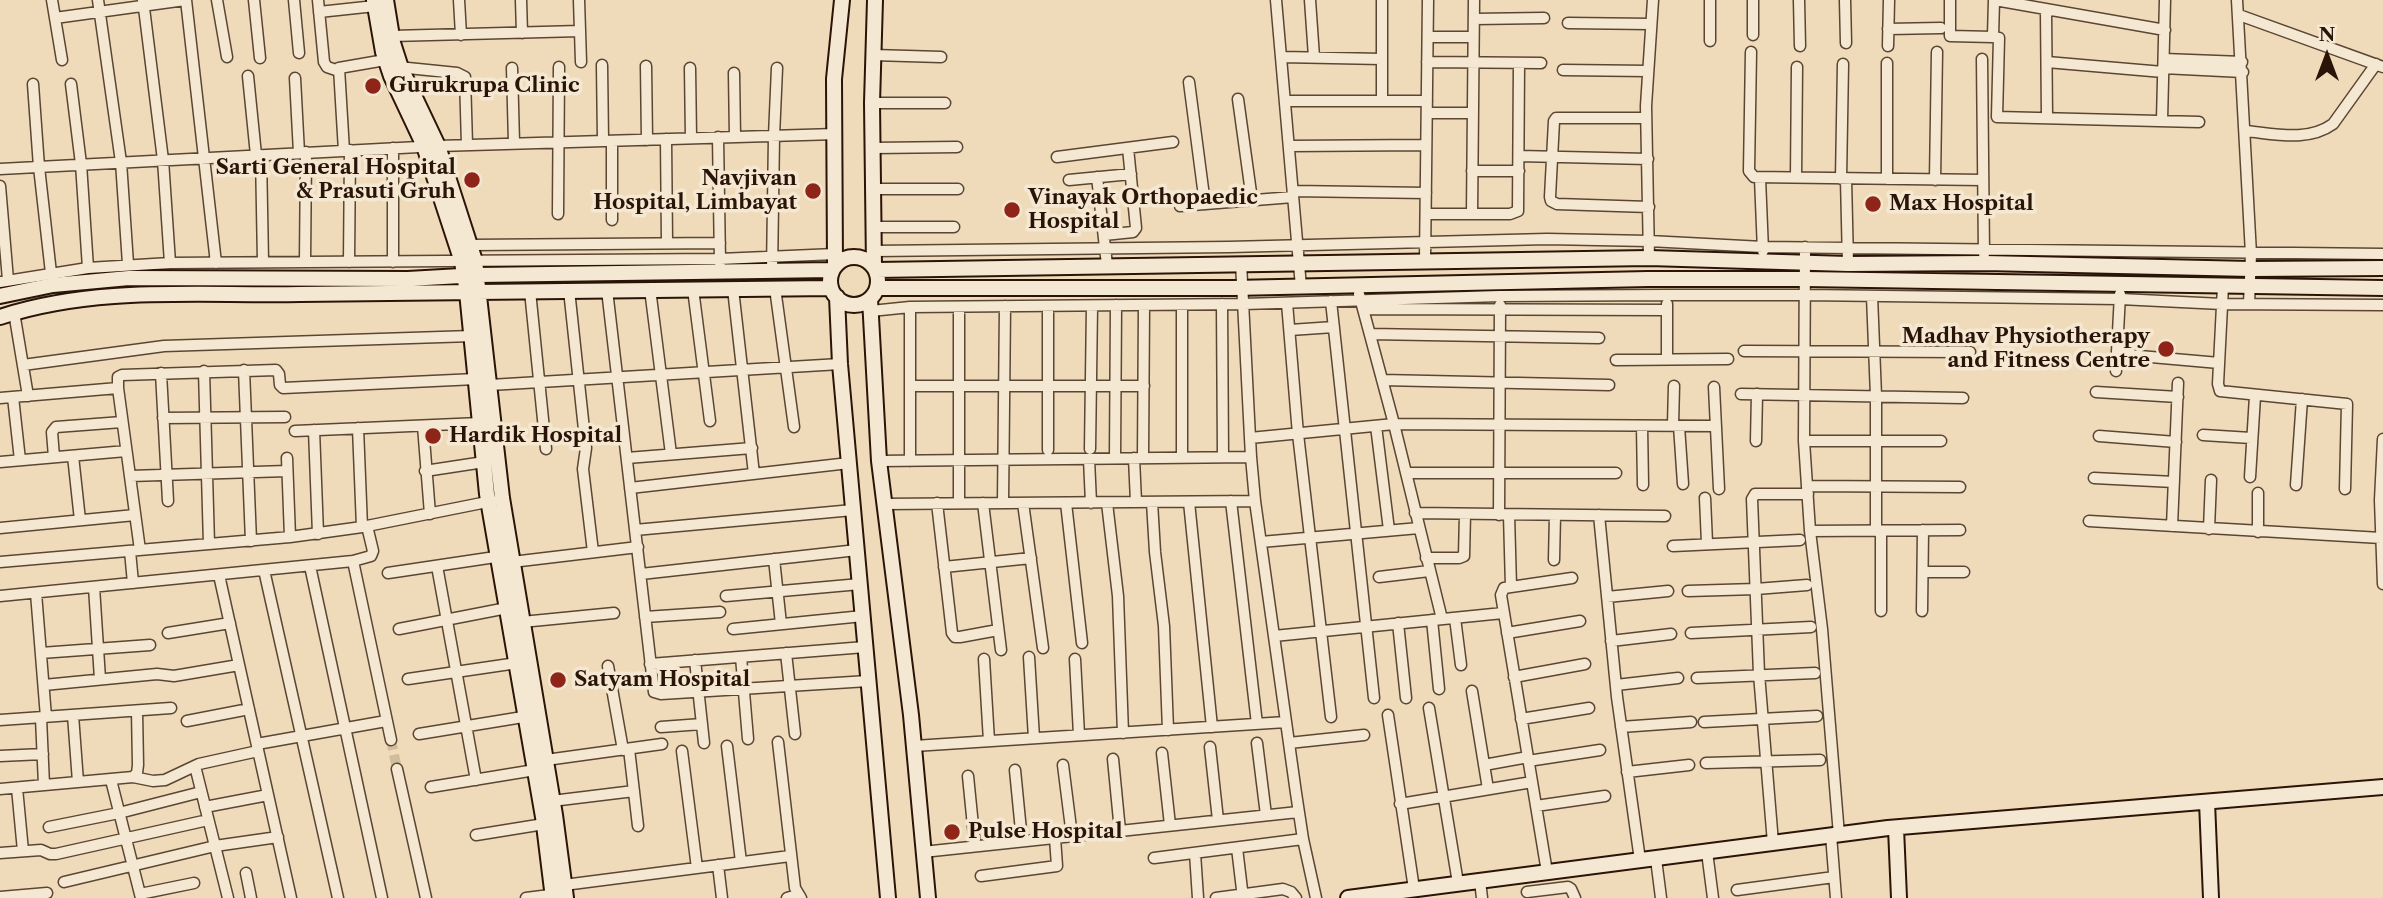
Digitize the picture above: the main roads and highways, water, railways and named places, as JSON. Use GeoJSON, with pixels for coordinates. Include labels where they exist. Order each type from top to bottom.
{"type":"FeatureCollection","features":[{"type":"Feature","properties":{"kind":"tunnel"},"geometry":{"type":"LineString","coordinates":[[391,740],[397,769]]}},
{"type":"Feature","properties":{"kind":"place","name":"Gurukrupa Clinic"},"geometry":{"type":"Point","coordinates":[373,86]}},
{"type":"Feature","properties":{"kind":"place","name":"Sarti General Hospital & Prasuti Gruh"},"geometry":{"type":"Point","coordinates":[472,180]}},
{"type":"Feature","properties":{"kind":"place","name":"Navjivan Hospital, Limbayat"},"geometry":{"type":"Point","coordinates":[813,191]}},
{"type":"Feature","properties":{"kind":"place","name":"Max Hospital"},"geometry":{"type":"Point","coordinates":[1873,204]}},
{"type":"Feature","properties":{"kind":"place","name":"Vinayak Orthopaedic Hospital"},"geometry":{"type":"Point","coordinates":[1012,210]}},
{"type":"Feature","properties":{"kind":"place","name":"Madhav Physiotherapy and Fitness Centre"},"geometry":{"type":"Point","coordinates":[2166,349]}},
{"type":"Feature","properties":{"kind":"place","name":"Hardik Hospital"},"geometry":{"type":"Point","coordinates":[433,436]}},
{"type":"Feature","properties":{"kind":"place","name":"Satyam Hospital"},"geometry":{"type":"Point","coordinates":[558,680]}},
{"type":"Feature","properties":{"kind":"place","name":"Pulse Hospital"},"geometry":{"type":"Point","coordinates":[952,832]}}]}
